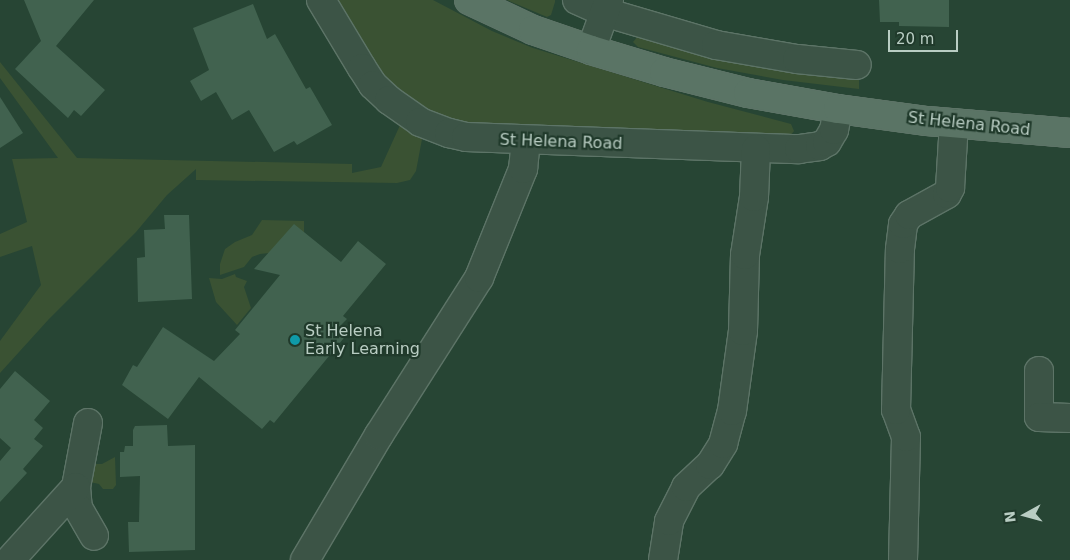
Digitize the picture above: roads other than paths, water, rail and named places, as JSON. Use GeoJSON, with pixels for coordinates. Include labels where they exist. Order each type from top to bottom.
{"type":"FeatureCollection","features":[{"type":"Feature","properties":{"kind":"main road","name":"St Helena Road"},"geometry":{"type":"LineString","coordinates":[[469,0],[533,30],[591,50],[706,83],[838,109],[954,123],[1070,133]]}},
{"type":"Feature","properties":{"kind":"street","name":"St Helena Road"},"geometry":{"type":"LineString","coordinates":[[320,0],[373,85],[406,113],[449,133],[476,138],[526,141],[799,149],[820,146],[832,137],[838,109]]}},
{"type":"Feature","properties":{"kind":"street"},"geometry":{"type":"LineString","coordinates":[[577,0],[606,6],[716,45],[797,59],[857,66]]}},
{"type":"Feature","properties":{"kind":"street"},"geometry":{"type":"LineString","coordinates":[[591,50],[606,6]]}},
{"type":"Feature","properties":{"kind":"street"},"geometry":{"type":"LineString","coordinates":[[903,560],[906,437],[896,410],[900,250],[903,224],[909,215],[947,194],[950,188],[954,123]]}},
{"type":"Feature","properties":{"kind":"street"},"geometry":{"type":"LineString","coordinates":[[305,560],[380,435],[479,278],[523,169],[526,141]]}},
{"type":"Feature","properties":{"kind":"street"},"geometry":{"type":"LineString","coordinates":[[663,560],[669,521],[686,487],[710,465],[723,444],[732,411],[743,332],[745,255],[754,197],[756,149]]}},
{"type":"Feature","properties":{"kind":"street"},"geometry":{"type":"LineString","coordinates":[[1039,371],[1038,417],[1070,418]]}},
{"type":"Feature","properties":{"kind":"street"},"geometry":{"type":"LineString","coordinates":[[88,423],[76,487],[78,508],[94,536]]}},
{"type":"Feature","properties":{"kind":"street"},"geometry":{"type":"LineString","coordinates":[[10,560],[76,487]]}},
{"type":"Feature","properties":{"kind":"place","name":"St Helena Early Learning"},"geometry":{"type":"Point","coordinates":[295,340]}}]}
